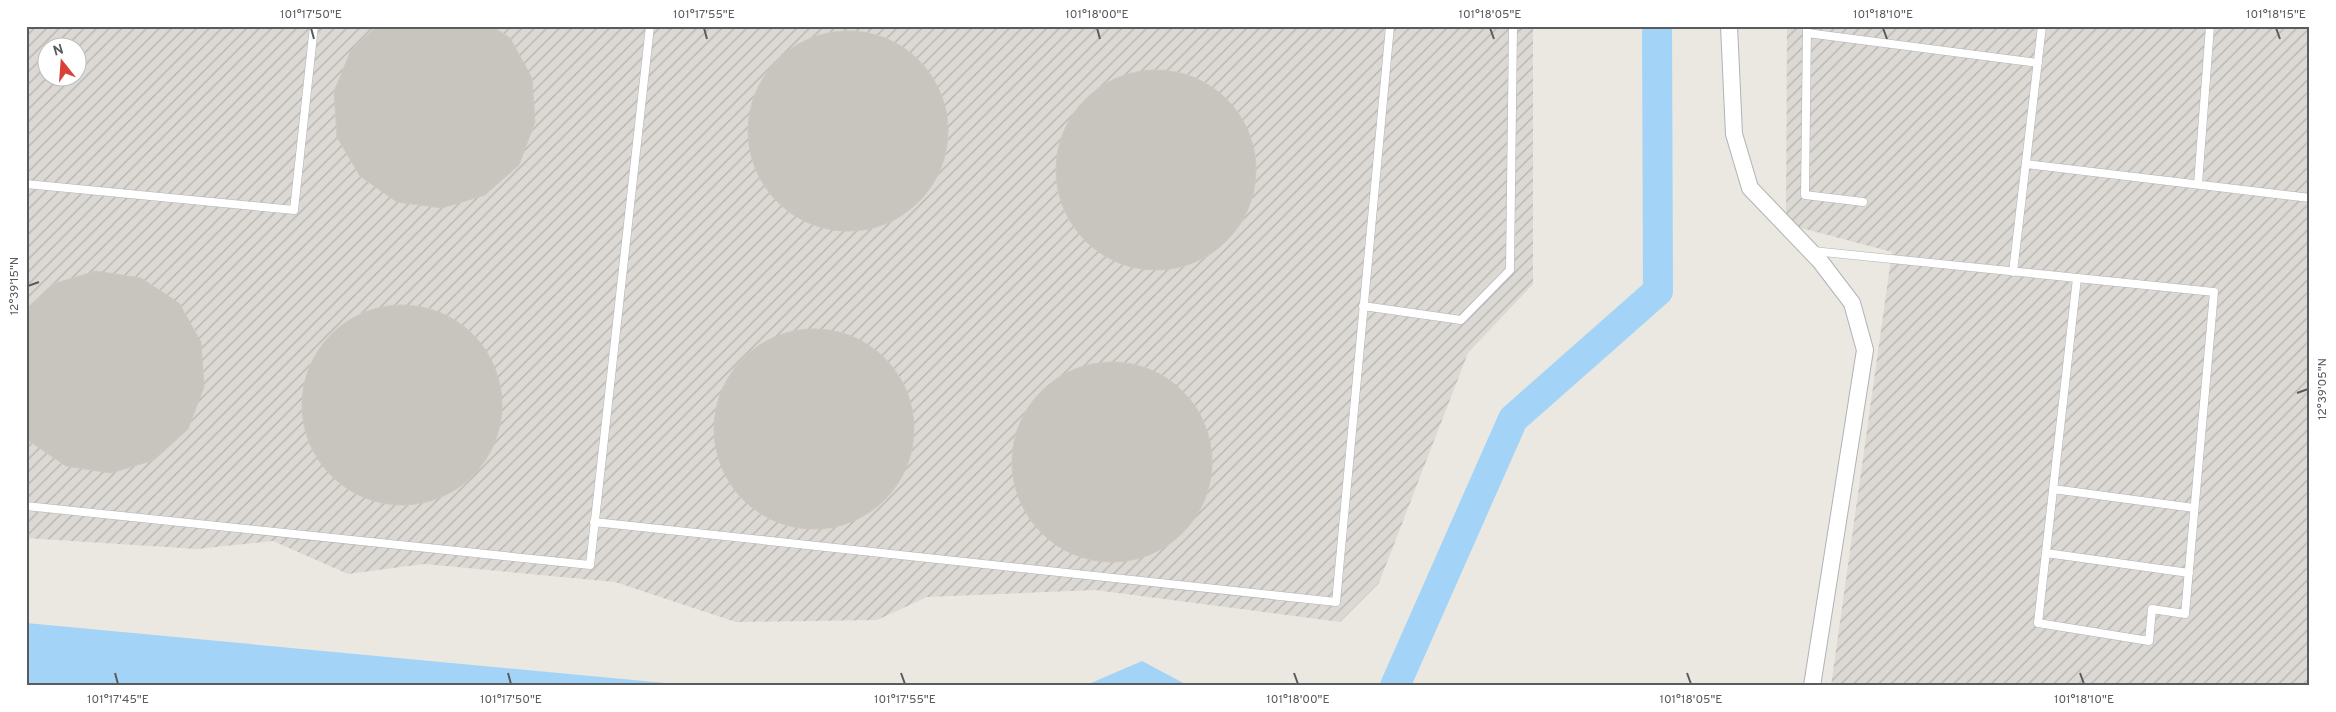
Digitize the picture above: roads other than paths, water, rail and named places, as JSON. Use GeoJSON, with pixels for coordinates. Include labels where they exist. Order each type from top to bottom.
{"type":"FeatureCollection","features":[{"type":"Feature","properties":{"kind":"street"},"geometry":{"type":"LineString","coordinates":[[1729,26],[1734,134],[1750,188],[1811,251],[1852,303],[1865,350],[1812,686]]}},
{"type":"Feature","properties":{"kind":"lane"},"geometry":{"type":"LineString","coordinates":[[26,184],[294,210],[314,26]]}},
{"type":"Feature","properties":{"kind":"lane"},"geometry":{"type":"LineString","coordinates":[[26,506],[590,564],[650,26]]}},
{"type":"Feature","properties":{"kind":"lane"},"geometry":{"type":"LineString","coordinates":[[594,522],[1336,602],[1390,26]]}},
{"type":"Feature","properties":{"kind":"lane"},"geometry":{"type":"LineString","coordinates":[[1363,306],[1461,320],[1510,270],[1513,26]]}},
{"type":"Feature","properties":{"kind":"lane"},"geometry":{"type":"LineString","coordinates":[[2013,272],[2042,26]]}},
{"type":"Feature","properties":{"kind":"lane"},"geometry":{"type":"LineString","coordinates":[[2198,184],[2210,26]]}},
{"type":"Feature","properties":{"kind":"lane"},"geometry":{"type":"LineString","coordinates":[[1863,202],[1804,195],[1807,30],[2038,63]]}},
{"type":"Feature","properties":{"kind":"lane"},"geometry":{"type":"LineString","coordinates":[[2026,164],[2310,198]]}},
{"type":"Feature","properties":{"kind":"lane"},"geometry":{"type":"LineString","coordinates":[[1811,251],[2013,272],[2077,278],[2214,292],[2185,614],[2152,610],[2149,640],[2038,623],[2077,278]]}},
{"type":"Feature","properties":{"kind":"lane"},"geometry":{"type":"LineString","coordinates":[[2053,489],[2194,508]]}},
{"type":"Feature","properties":{"kind":"lane"},"geometry":{"type":"LineString","coordinates":[[2046,552],[2188,573]]}},
{"type":"Feature","properties":{"kind":"water"},"geometry":{"type":"Polygon","coordinates":[[[26,623],[697,686],[26,686],[26,623]]]}},
{"type":"Feature","properties":{"kind":"water"},"geometry":{"type":"Polygon","coordinates":[[[1142,661],[1189,686],[1084,686],[1142,661]]]}},
{"type":"Feature","properties":{"kind":"waterway"},"geometry":{"type":"LineString","coordinates":[[1395,686],[1513,419],[1658,291],[1657,26]]}}]}
